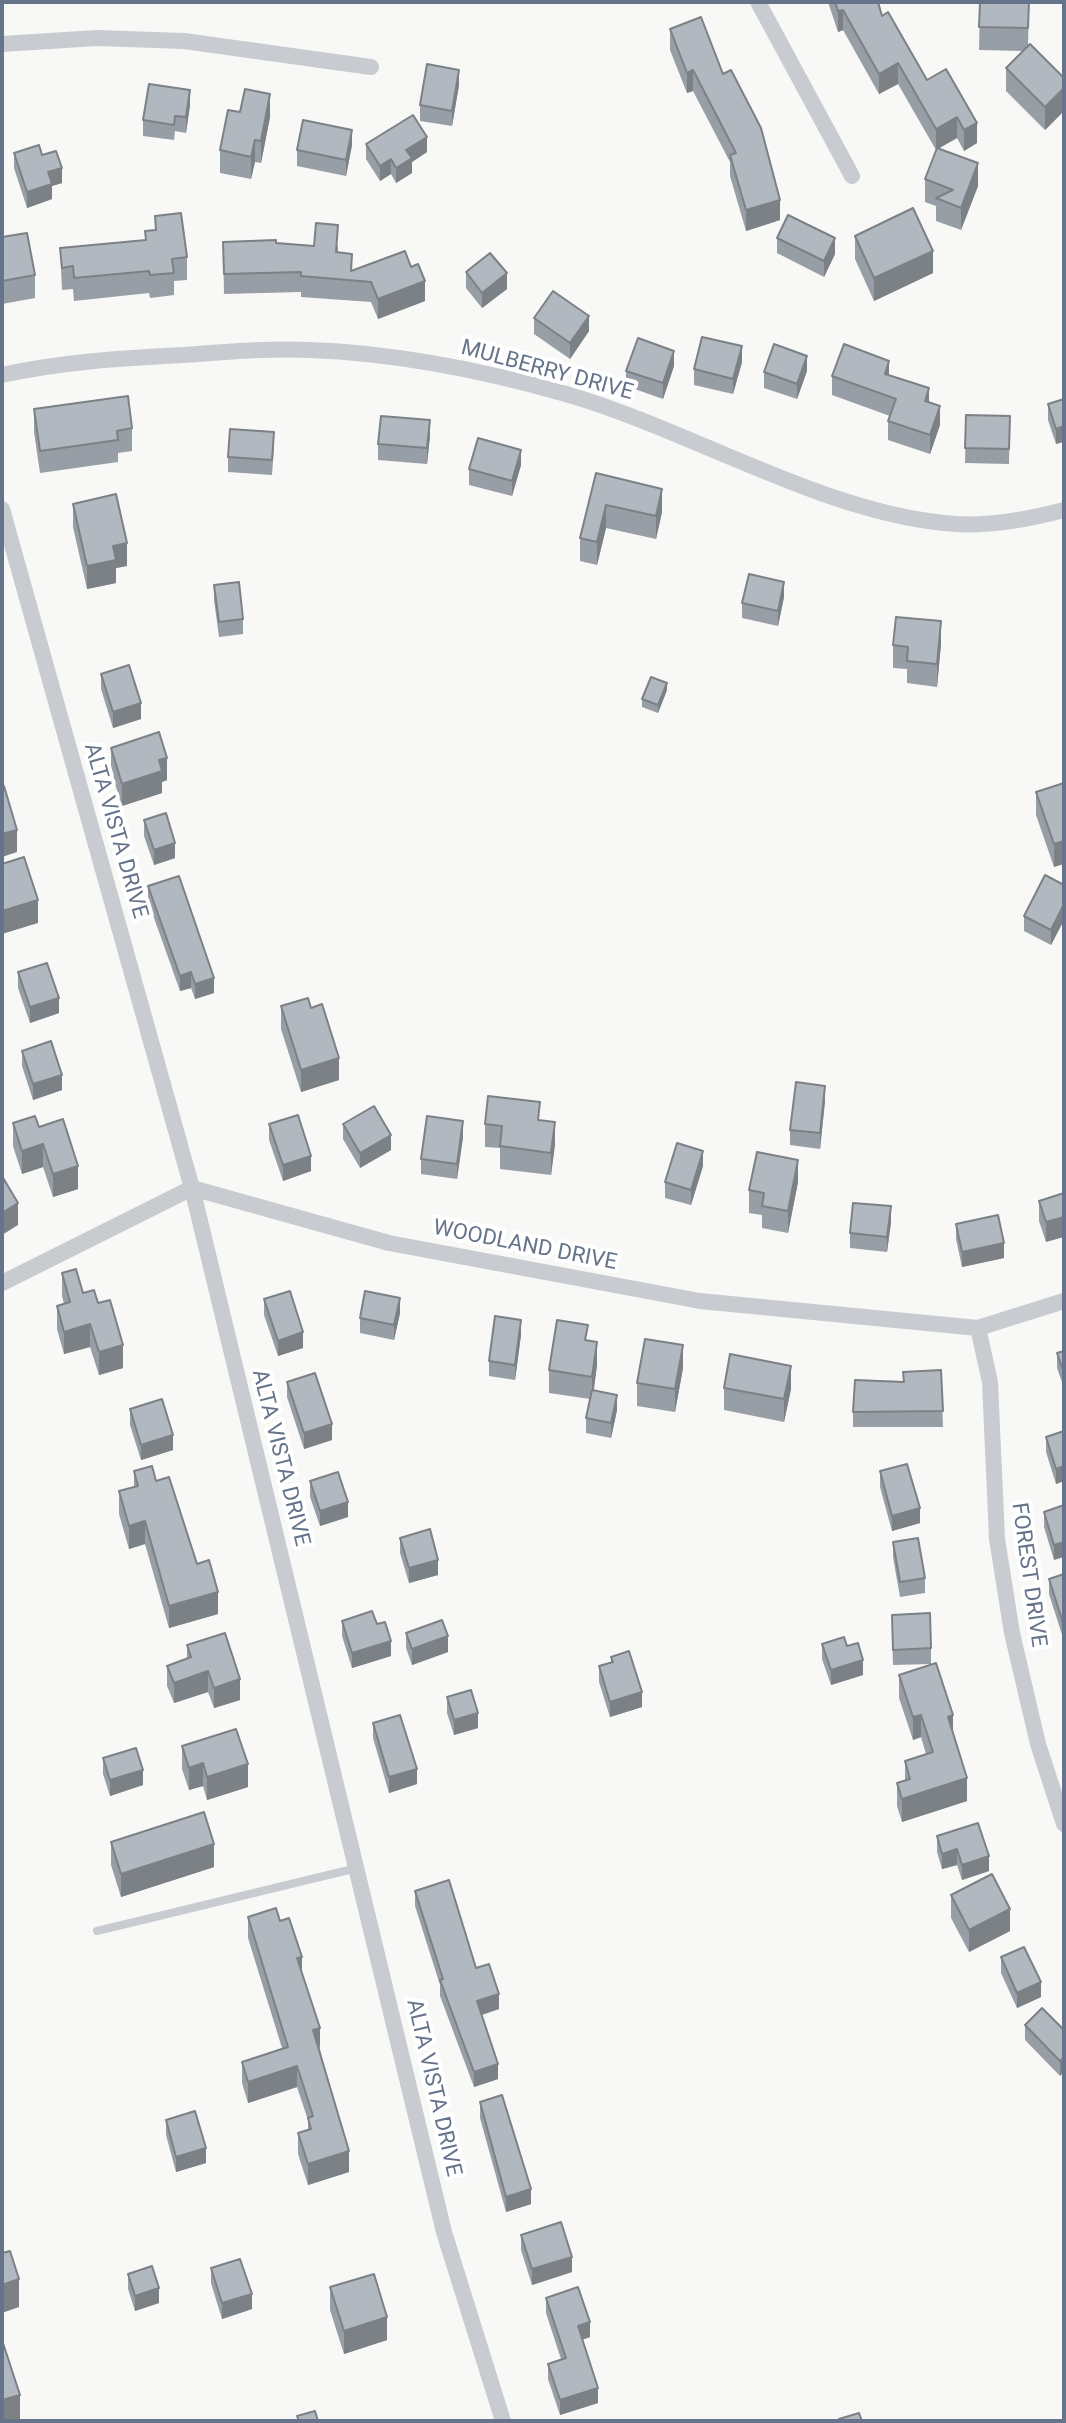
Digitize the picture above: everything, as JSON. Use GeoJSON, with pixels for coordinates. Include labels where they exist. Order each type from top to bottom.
{"type":"FeatureCollection","features":[{"type":"Feature","properties":{"kind":"street"},"geometry":{"type":"LineString","coordinates":[[758,2],[852,176]]}},
{"type":"Feature","properties":{"kind":"street"},"geometry":{"type":"LineString","coordinates":[[2,44],[97,38],[184,41],[371,67]]}},
{"type":"Feature","properties":{"kind":"street","name":"MULBERRY DRIVE"},"geometry":{"type":"LineString","coordinates":[[2,375],[111,358],[250,349],[312,350],[376,357],[446,367],[565,394],[632,416],[868,510],[946,524],[1023,521],[1064,510]]}},
{"type":"Feature","properties":{"kind":"street","name":"ALTA VISTA DRIVE"},"geometry":{"type":"LineString","coordinates":[[2,509],[192,1188],[444,2232],[503,2421]]}},
{"type":"Feature","properties":{"kind":"street"},"geometry":{"type":"LineString","coordinates":[[2,1283],[192,1188]]}},
{"type":"Feature","properties":{"kind":"street","name":"WOODLAND DRIVE"},"geometry":{"type":"LineString","coordinates":[[192,1188],[389,1243],[700,1301],[978,1328],[1064,1301]]}},
{"type":"Feature","properties":{"kind":"street","name":"FOREST DRIVE"},"geometry":{"type":"LineString","coordinates":[[978,1328],[992,1407],[997,1539],[1012,1633],[1038,1744],[1064,1824]]}},
{"type":"Feature","properties":{"kind":"lane"},"geometry":{"type":"LineString","coordinates":[[97,1931],[357,1868]]}},
{"type":"Feature","properties":{"kind":"building"},"geometry":{"type":"Polygon","coordinates":[[[835,2],[878,2],[882,16],[888,12],[927,80],[946,69],[977,123],[964,130],[957,117],[936,129],[898,63],[879,74],[843,10],[838,11],[835,2]]]}},
{"type":"Feature","properties":{"kind":"building"},"geometry":{"type":"Polygon","coordinates":[[[980,2],[1029,2],[1028,28],[979,27],[980,2]]]}},
{"type":"Feature","properties":{"kind":"building"},"geometry":{"type":"Polygon","coordinates":[[[701,17],[723,74],[731,70],[761,128],[780,200],[746,210],[730,155],[736,153],[693,70],[687,73],[670,29],[701,17]]]}},
{"type":"Feature","properties":{"kind":"building"},"geometry":{"type":"Polygon","coordinates":[[[1030,44],[1064,78],[1064,88],[1045,107],[1006,68],[1030,44]]]}},
{"type":"Feature","properties":{"kind":"building"},"geometry":{"type":"Polygon","coordinates":[[[427,64],[459,70],[452,111],[420,105],[427,64]]]}},
{"type":"Feature","properties":{"kind":"building"},"geometry":{"type":"Polygon","coordinates":[[[149,84],[190,90],[186,117],[175,116],[174,125],[143,120],[149,84]]]}},
{"type":"Feature","properties":{"kind":"building"},"geometry":{"type":"Polygon","coordinates":[[[245,89],[270,94],[261,141],[255,140],[251,157],[220,150],[228,110],[240,112],[245,89]]]}},
{"type":"Feature","properties":{"kind":"building"},"geometry":{"type":"Polygon","coordinates":[[[413,115],[427,137],[406,150],[412,158],[396,168],[391,159],[380,166],[366,144],[413,115]]]}},
{"type":"Feature","properties":{"kind":"building"},"geometry":{"type":"Polygon","coordinates":[[[303,120],[352,130],[346,160],[297,150],[303,120]]]}},
{"type":"Feature","properties":{"kind":"building"},"geometry":{"type":"Polygon","coordinates":[[[39,145],[42,155],[56,151],[62,168],[48,172],[52,184],[27,192],[14,153],[39,145]]]}},
{"type":"Feature","properties":{"kind":"building"},"geometry":{"type":"Polygon","coordinates":[[[937,148],[978,163],[961,208],[936,198],[953,190],[925,179],[937,148]]]}},
{"type":"Feature","properties":{"kind":"building"},"geometry":{"type":"Polygon","coordinates":[[[913,208],[933,251],[874,278],[855,236],[913,208]]]}},
{"type":"Feature","properties":{"kind":"building"},"geometry":{"type":"Polygon","coordinates":[[[181,213],[187,257],[172,259],[174,273],[150,275],[149,271],[74,278],[73,266],[62,268],[60,248],[146,240],[145,231],[156,230],[155,216],[181,213]]]}},
{"type":"Feature","properties":{"kind":"building"},"geometry":{"type":"Polygon","coordinates":[[[788,215],[835,238],[824,261],[777,238],[788,215]]]}},
{"type":"Feature","properties":{"kind":"building"},"geometry":{"type":"Polygon","coordinates":[[[316,223],[338,225],[336,252],[352,254],[351,271],[405,251],[411,267],[418,264],[425,281],[378,299],[371,282],[301,276],[301,272],[224,274],[223,242],[276,240],[276,243],[314,246],[316,223]]]}},
{"type":"Feature","properties":{"kind":"building"},"geometry":{"type":"Polygon","coordinates":[[[27,233],[35,275],[2,281],[2,237],[27,233]]]}},
{"type":"Feature","properties":{"kind":"building"},"geometry":{"type":"Polygon","coordinates":[[[490,253],[507,273],[482,293],[466,272],[490,253]]]}},
{"type":"Feature","properties":{"kind":"building"},"geometry":{"type":"Polygon","coordinates":[[[553,291],[589,316],[570,343],[534,318],[553,291]]]}},
{"type":"Feature","properties":{"kind":"building"},"geometry":{"type":"Polygon","coordinates":[[[702,337],[742,346],[733,379],[694,369],[702,337]]]}},
{"type":"Feature","properties":{"kind":"building"},"geometry":{"type":"Polygon","coordinates":[[[638,338],[674,351],[663,383],[626,371],[638,338]]]}},
{"type":"Feature","properties":{"kind":"building"},"geometry":{"type":"Polygon","coordinates":[[[774,344],[807,356],[797,384],[764,372],[774,344]]]}},
{"type":"Feature","properties":{"kind":"building"},"geometry":{"type":"Polygon","coordinates":[[[844,344],[889,361],[885,374],[929,388],[925,401],[940,406],[930,435],[888,421],[896,399],[832,376],[844,344]]]}},
{"type":"Feature","properties":{"kind":"building"},"geometry":{"type":"Polygon","coordinates":[[[128,396],[132,428],[117,431],[118,440],[40,451],[34,409],[128,396]]]}},
{"type":"Feature","properties":{"kind":"building"},"geometry":{"type":"Polygon","coordinates":[[[1064,399],[1064,426],[1056,429],[1048,404],[1064,399]]]}},
{"type":"Feature","properties":{"kind":"building"},"geometry":{"type":"Polygon","coordinates":[[[966,415],[1010,416],[1009,449],[965,448],[966,415]]]}},
{"type":"Feature","properties":{"kind":"building"},"geometry":{"type":"Polygon","coordinates":[[[381,416],[430,420],[427,448],[378,444],[381,416]]]}},
{"type":"Feature","properties":{"kind":"building"},"geometry":{"type":"Polygon","coordinates":[[[230,429],[274,432],[272,460],[228,457],[230,429]]]}},
{"type":"Feature","properties":{"kind":"building"},"geometry":{"type":"Polygon","coordinates":[[[478,438],[521,450],[512,481],[469,469],[478,438]]]}},
{"type":"Feature","properties":{"kind":"building"},"geometry":{"type":"Polygon","coordinates":[[[596,473],[662,489],[656,516],[606,505],[597,542],[580,538],[596,473]]]}},
{"type":"Feature","properties":{"kind":"building"},"geometry":{"type":"Polygon","coordinates":[[[116,494],[127,543],[113,546],[116,560],[87,566],[73,504],[116,494]]]}},
{"type":"Feature","properties":{"kind":"building"},"geometry":{"type":"Polygon","coordinates":[[[749,574],[784,582],[778,611],[742,603],[749,574]]]}},
{"type":"Feature","properties":{"kind":"building"},"geometry":{"type":"Polygon","coordinates":[[[239,582],[243,619],[219,622],[214,585],[239,582]]]}},
{"type":"Feature","properties":{"kind":"building"},"geometry":{"type":"Polygon","coordinates":[[[896,617],[941,621],[937,664],[907,661],[908,647],[893,645],[896,617]]]}},
{"type":"Feature","properties":{"kind":"building"},"geometry":{"type":"Polygon","coordinates":[[[129,665],[141,703],[113,712],[101,674],[129,665]]]}},
{"type":"Feature","properties":{"kind":"building"},"geometry":{"type":"Polygon","coordinates":[[[651,677],[667,683],[658,705],[642,699],[651,677]]]}},
{"type":"Feature","properties":{"kind":"building"},"geometry":{"type":"Polygon","coordinates":[[[159,732],[167,758],[159,760],[162,771],[122,784],[111,748],[159,732]]]}},
{"type":"Feature","properties":{"kind":"building"},"geometry":{"type":"Polygon","coordinates":[[[1064,783],[1064,841],[1054,844],[1036,792],[1064,783]]]}},
{"type":"Feature","properties":{"kind":"building"},"geometry":{"type":"Polygon","coordinates":[[[2,786],[17,830],[2,834],[2,786]]]}},
{"type":"Feature","properties":{"kind":"building"},"geometry":{"type":"Polygon","coordinates":[[[166,813],[175,843],[154,850],[144,820],[166,813]]]}},
{"type":"Feature","properties":{"kind":"building"},"geometry":{"type":"Polygon","coordinates":[[[24,857],[38,900],[2,911],[2,864],[24,857]]]}},
{"type":"Feature","properties":{"kind":"building"},"geometry":{"type":"Polygon","coordinates":[[[1045,875],[1064,885],[1064,904],[1051,930],[1024,916],[1045,875]]]}},
{"type":"Feature","properties":{"kind":"building"},"geometry":{"type":"Polygon","coordinates":[[[179,876],[214,978],[195,984],[191,972],[180,976],[148,886],[179,876]]]}},
{"type":"Feature","properties":{"kind":"building"},"geometry":{"type":"Polygon","coordinates":[[[47,963],[59,998],[30,1007],[18,972],[47,963]]]}},
{"type":"Feature","properties":{"kind":"building"},"geometry":{"type":"Polygon","coordinates":[[[308,998],[311,1008],[322,1004],[339,1058],[301,1070],[281,1006],[308,998]]]}},
{"type":"Feature","properties":{"kind":"building"},"geometry":{"type":"Polygon","coordinates":[[[51,1041],[62,1075],[33,1084],[22,1051],[51,1041]]]}},
{"type":"Feature","properties":{"kind":"building"},"geometry":{"type":"Polygon","coordinates":[[[796,1082],[825,1086],[820,1133],[790,1130],[796,1082]]]}},
{"type":"Feature","properties":{"kind":"building"},"geometry":{"type":"Polygon","coordinates":[[[488,1096],[540,1102],[538,1120],[555,1122],[551,1153],[500,1146],[502,1126],[485,1124],[488,1096]]]}},
{"type":"Feature","properties":{"kind":"building"},"geometry":{"type":"Polygon","coordinates":[[[374,1106],[391,1135],[360,1153],[343,1124],[374,1106]]]}},
{"type":"Feature","properties":{"kind":"building"},"geometry":{"type":"Polygon","coordinates":[[[298,1115],[311,1156],[283,1165],[269,1124],[298,1115]]]}},
{"type":"Feature","properties":{"kind":"building"},"geometry":{"type":"Polygon","coordinates":[[[35,1116],[39,1127],[63,1119],[78,1166],[53,1174],[43,1144],[22,1151],[13,1123],[35,1116]]]}},
{"type":"Feature","properties":{"kind":"building"},"geometry":{"type":"Polygon","coordinates":[[[427,1116],[463,1121],[457,1164],[421,1159],[427,1116]]]}},
{"type":"Feature","properties":{"kind":"building"},"geometry":{"type":"Polygon","coordinates":[[[677,1143],[703,1151],[691,1190],[665,1182],[677,1143]]]}},
{"type":"Feature","properties":{"kind":"building"},"geometry":{"type":"Polygon","coordinates":[[[757,1152],[798,1160],[788,1211],[762,1206],[764,1193],[749,1190],[757,1152]]]}},
{"type":"Feature","properties":{"kind":"building"},"geometry":{"type":"Polygon","coordinates":[[[2,1176],[18,1203],[2,1213],[2,1176]]]}},
{"type":"Feature","properties":{"kind":"building"},"geometry":{"type":"Polygon","coordinates":[[[1064,1193],[1064,1217],[1046,1222],[1039,1201],[1064,1193]]]}},
{"type":"Feature","properties":{"kind":"building"},"geometry":{"type":"Polygon","coordinates":[[[853,1203],[891,1206],[887,1237],[850,1233],[853,1203]]]}},
{"type":"Feature","properties":{"kind":"building"},"geometry":{"type":"Polygon","coordinates":[[[998,1215],[1004,1243],[962,1252],[956,1224],[998,1215]]]}},
{"type":"Feature","properties":{"kind":"building"},"geometry":{"type":"Polygon","coordinates":[[[76,1269],[83,1293],[94,1290],[98,1303],[110,1300],[123,1345],[99,1352],[90,1324],[64,1332],[57,1306],[70,1302],[62,1273],[76,1269]]]}},
{"type":"Feature","properties":{"kind":"building"},"geometry":{"type":"Polygon","coordinates":[[[290,1291],[303,1332],[278,1341],[264,1299],[290,1291]]]}},
{"type":"Feature","properties":{"kind":"building"},"geometry":{"type":"Polygon","coordinates":[[[365,1291],[400,1298],[394,1325],[360,1318],[365,1291]]]}},
{"type":"Feature","properties":{"kind":"building"},"geometry":{"type":"Polygon","coordinates":[[[495,1316],[521,1320],[515,1365],[489,1361],[495,1316]]]}},
{"type":"Feature","properties":{"kind":"building"},"geometry":{"type":"Polygon","coordinates":[[[557,1320],[588,1325],[585,1340],[597,1342],[592,1377],[549,1370],[557,1320]]]}},
{"type":"Feature","properties":{"kind":"building"},"geometry":{"type":"Polygon","coordinates":[[[645,1339],[683,1345],[675,1389],[637,1383],[645,1339]]]}},
{"type":"Feature","properties":{"kind":"building"},"geometry":{"type":"Polygon","coordinates":[[[1064,1351],[1064,1373],[1057,1353],[1064,1351]]]}},
{"type":"Feature","properties":{"kind":"building"},"geometry":{"type":"Polygon","coordinates":[[[730,1354],[791,1366],[784,1399],[724,1388],[730,1354]]]}},
{"type":"Feature","properties":{"kind":"building"},"geometry":{"type":"Polygon","coordinates":[[[941,1370],[943,1411],[853,1412],[855,1380],[904,1382],[903,1372],[941,1370]]]}},
{"type":"Feature","properties":{"kind":"building"},"geometry":{"type":"Polygon","coordinates":[[[315,1373],[332,1424],[304,1433],[287,1382],[315,1373]]]}},
{"type":"Feature","properties":{"kind":"building"},"geometry":{"type":"Polygon","coordinates":[[[592,1390],[617,1395],[611,1423],[586,1418],[592,1390]]]}},
{"type":"Feature","properties":{"kind":"building"},"geometry":{"type":"Polygon","coordinates":[[[162,1399],[173,1435],[141,1445],[130,1409],[162,1399]]]}},
{"type":"Feature","properties":{"kind":"building"},"geometry":{"type":"Polygon","coordinates":[[[1064,1431],[1064,1466],[1056,1469],[1046,1437],[1064,1431]]]}},
{"type":"Feature","properties":{"kind":"building"},"geometry":{"type":"Polygon","coordinates":[[[907,1464],[920,1508],[892,1516],[880,1471],[907,1464]]]}},
{"type":"Feature","properties":{"kind":"building"},"geometry":{"type":"Polygon","coordinates":[[[152,1466],[156,1481],[169,1477],[197,1564],[209,1560],[218,1592],[169,1606],[145,1521],[129,1526],[119,1491],[138,1486],[134,1471],[152,1466]]]}},
{"type":"Feature","properties":{"kind":"building"},"geometry":{"type":"Polygon","coordinates":[[[338,1472],[348,1502],[320,1511],[310,1481],[338,1472]]]}},
{"type":"Feature","properties":{"kind":"building"},"geometry":{"type":"Polygon","coordinates":[[[1064,1505],[1064,1542],[1054,1545],[1044,1512],[1064,1505]]]}},
{"type":"Feature","properties":{"kind":"building"},"geometry":{"type":"Polygon","coordinates":[[[430,1529],[438,1560],[409,1568],[400,1538],[430,1529]]]}},
{"type":"Feature","properties":{"kind":"building"},"geometry":{"type":"Polygon","coordinates":[[[918,1538],[925,1578],[900,1582],[893,1542],[918,1538]]]}},
{"type":"Feature","properties":{"kind":"building"},"geometry":{"type":"Polygon","coordinates":[[[1064,1574],[1064,1626],[1049,1579],[1064,1574]]]}},
{"type":"Feature","properties":{"kind":"building"},"geometry":{"type":"Polygon","coordinates":[[[372,1611],[377,1624],[385,1622],[391,1641],[352,1653],[342,1621],[372,1611]]]}},
{"type":"Feature","properties":{"kind":"building"},"geometry":{"type":"Polygon","coordinates":[[[930,1613],[931,1648],[893,1650],[892,1615],[930,1613]]]}},
{"type":"Feature","properties":{"kind":"building"},"geometry":{"type":"Polygon","coordinates":[[[442,1620],[448,1636],[412,1649],[406,1633],[442,1620]]]}},
{"type":"Feature","properties":{"kind":"building"},"geometry":{"type":"Polygon","coordinates":[[[225,1633],[240,1679],[214,1688],[208,1671],[174,1683],[167,1666],[191,1657],[187,1645],[225,1633]]]}},
{"type":"Feature","properties":{"kind":"building"},"geometry":{"type":"Polygon","coordinates":[[[844,1637],[847,1646],[858,1643],[863,1660],[831,1670],[822,1644],[844,1637]]]}},
{"type":"Feature","properties":{"kind":"building"},"geometry":{"type":"Polygon","coordinates":[[[629,1651],[642,1692],[610,1702],[599,1666],[613,1662],[611,1657],[629,1651]]]}},
{"type":"Feature","properties":{"kind":"building"},"geometry":{"type":"Polygon","coordinates":[[[936,1663],[953,1715],[948,1717],[967,1778],[902,1799],[897,1783],[910,1779],[905,1761],[933,1752],[921,1715],[913,1717],[899,1675],[936,1663]]]}},
{"type":"Feature","properties":{"kind":"building"},"geometry":{"type":"Polygon","coordinates":[[[471,1690],[478,1713],[454,1720],[447,1697],[471,1690]]]}},
{"type":"Feature","properties":{"kind":"building"},"geometry":{"type":"Polygon","coordinates":[[[400,1715],[417,1769],[389,1777],[373,1723],[400,1715]]]}},
{"type":"Feature","properties":{"kind":"building"},"geometry":{"type":"Polygon","coordinates":[[[236,1729],[248,1764],[207,1777],[203,1763],[189,1768],[182,1746],[236,1729]]]}},
{"type":"Feature","properties":{"kind":"building"},"geometry":{"type":"Polygon","coordinates":[[[136,1748],[143,1770],[110,1780],[103,1758],[136,1748]]]}},
{"type":"Feature","properties":{"kind":"building"},"geometry":{"type":"Polygon","coordinates":[[[204,1812],[214,1844],[121,1874],[111,1842],[204,1812]]]}},
{"type":"Feature","properties":{"kind":"building"},"geometry":{"type":"Polygon","coordinates":[[[978,1823],[989,1856],[962,1865],[957,1849],[942,1854],[937,1836],[978,1823]]]}},
{"type":"Feature","properties":{"kind":"building"},"geometry":{"type":"Polygon","coordinates":[[[992,1874],[1010,1909],[969,1930],[951,1895],[992,1874]]]}},
{"type":"Feature","properties":{"kind":"building"},"geometry":{"type":"Polygon","coordinates":[[[449,1880],[476,1968],[489,1964],[499,1994],[477,2001],[498,2064],[474,2072],[440,1980],[443,1979],[415,1891],[449,1880]]]}},
{"type":"Feature","properties":{"kind":"building"},"geometry":{"type":"Polygon","coordinates":[[[276,1908],[280,1921],[289,1918],[302,1957],[297,1958],[320,2028],[313,2030],[349,2151],[308,2164],[298,2133],[311,2129],[308,2118],[313,2116],[297,2066],[248,2082],[242,2062],[288,2047],[248,1917],[276,1908]]]}},
{"type":"Feature","properties":{"kind":"building"},"geometry":{"type":"Polygon","coordinates":[[[1024,1947],[1041,1982],[1017,1993],[1001,1957],[1024,1947]]]}},
{"type":"Feature","properties":{"kind":"building"},"geometry":{"type":"Polygon","coordinates":[[[1042,2008],[1064,2030],[1064,2057],[1060,2061],[1025,2025],[1042,2008]]]}},
{"type":"Feature","properties":{"kind":"building"},"geometry":{"type":"Polygon","coordinates":[[[502,2095],[531,2189],[506,2197],[480,2102],[502,2095]]]}},
{"type":"Feature","properties":{"kind":"building"},"geometry":{"type":"Polygon","coordinates":[[[195,2111],[206,2148],[176,2157],[166,2120],[195,2111]]]}},
{"type":"Feature","properties":{"kind":"building"},"geometry":{"type":"Polygon","coordinates":[[[561,2222],[572,2257],[532,2269],[521,2235],[561,2222]]]}},
{"type":"Feature","properties":{"kind":"building"},"geometry":{"type":"Polygon","coordinates":[[[10,2251],[19,2279],[2,2285],[2,2253],[10,2251]]]}},
{"type":"Feature","properties":{"kind":"building"},"geometry":{"type":"Polygon","coordinates":[[[240,2259],[252,2294],[222,2303],[211,2268],[240,2259]]]}},
{"type":"Feature","properties":{"kind":"building"},"geometry":{"type":"Polygon","coordinates":[[[152,2266],[159,2288],[135,2296],[128,2274],[152,2266]]]}},
{"type":"Feature","properties":{"kind":"building"},"geometry":{"type":"Polygon","coordinates":[[[374,2274],[387,2317],[344,2331],[330,2287],[374,2274]]]}},
{"type":"Feature","properties":{"kind":"building"},"geometry":{"type":"Polygon","coordinates":[[[578,2287],[590,2322],[578,2326],[598,2388],[560,2400],[548,2364],[566,2358],[546,2298],[578,2287]]]}},
{"type":"Feature","properties":{"kind":"building"},"geometry":{"type":"Polygon","coordinates":[[[2,2340],[20,2395],[2,2400],[2,2340]]]}},
{"type":"Feature","properties":{"kind":"building"},"geometry":{"type":"Polygon","coordinates":[[[315,2411],[318,2421],[299,2421],[297,2416],[315,2411]]]}},
{"type":"Feature","properties":{"kind":"building"},"geometry":{"type":"Polygon","coordinates":[[[859,2413],[862,2421],[839,2419],[859,2413]]]}}]}
